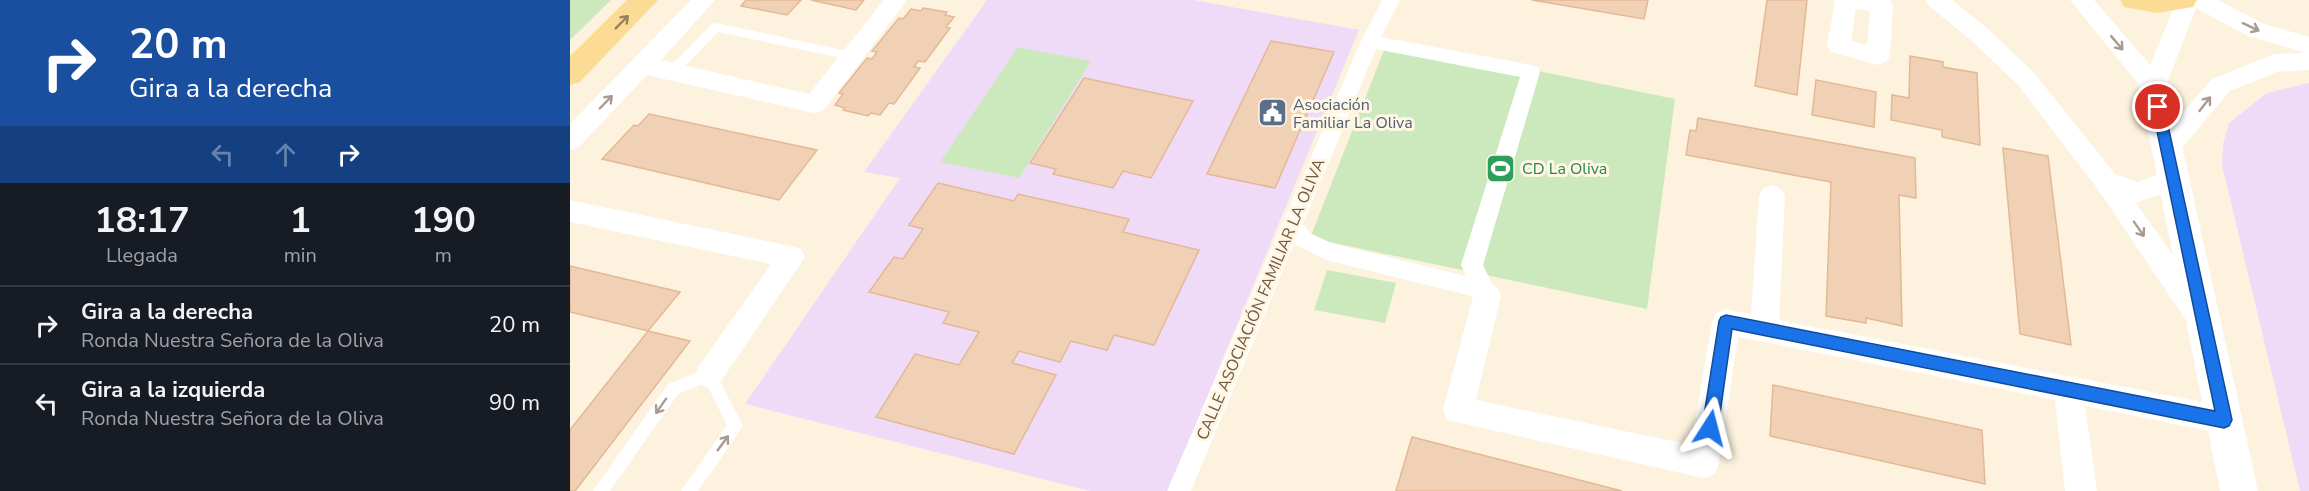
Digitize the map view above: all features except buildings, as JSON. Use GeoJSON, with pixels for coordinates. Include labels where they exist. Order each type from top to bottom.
{"type":"FeatureCollection","features":[{"type":"Feature","properties":{"kind":"main road"},"geometry":{"type":"LineString","coordinates":[[570,74],[644,0]]}},
{"type":"Feature","properties":{"kind":"main road"},"geometry":{"type":"LineString","coordinates":[[2134,0],[2157,3],[2186,0]]}},
{"type":"Feature","properties":{"kind":"street"},"geometry":{"type":"LineString","coordinates":[[570,140],[704,0]]}},
{"type":"Feature","properties":{"kind":"street"},"geometry":{"type":"LineString","coordinates":[[643,65],[814,104],[897,0]]}},
{"type":"Feature","properties":{"kind":"street","name":"CALLE ASOCIACIÓN FAMILIAR LA OLIVA"},"geometry":{"type":"LineString","coordinates":[[1179,491],[1370,41],[1391,0]]}},
{"type":"Feature","properties":{"kind":"street"},"geometry":{"type":"LineString","coordinates":[[1846,0],[1839,46],[1878,56],[1882,6],[1853,0]]}},
{"type":"Feature","properties":{"kind":"street"},"geometry":{"type":"LineString","coordinates":[[1937,0],[1980,35],[2026,79],[2106,181],[2203,321]]}},
{"type":"Feature","properties":{"kind":"street"},"geometry":{"type":"LineString","coordinates":[[2081,0],[2154,86],[2239,491]]}},
{"type":"Feature","properties":{"kind":"street"},"geometry":{"type":"LineString","coordinates":[[2154,86],[2186,0]]}},
{"type":"Feature","properties":{"kind":"street"},"geometry":{"type":"LineString","coordinates":[[2199,0],[2256,30],[2309,45]]}},
{"type":"Feature","properties":{"kind":"street"},"geometry":{"type":"LineString","coordinates":[[1370,41],[1531,72],[1472,265],[1485,292],[1458,410],[1704,464],[1726,321],[2224,420]]}},
{"type":"Feature","properties":{"kind":"street"},"geometry":{"type":"LineString","coordinates":[[2106,181],[2138,193],[2170,164],[2221,85],[2274,63],[2309,61]]}},
{"type":"Feature","properties":{"kind":"street"},"geometry":{"type":"LineString","coordinates":[[1764,330],[1772,196]]}},
{"type":"Feature","properties":{"kind":"street"},"geometry":{"type":"LineString","coordinates":[[570,211],[791,257],[709,375]]}},
{"type":"Feature","properties":{"kind":"street"},"geometry":{"type":"LineString","coordinates":[[1291,224],[1303,239],[1326,251],[1485,292]]}},
{"type":"Feature","properties":{"kind":"street"},"geometry":{"type":"LineString","coordinates":[[2068,389],[2081,491]]}},
{"type":"Feature","properties":{"kind":"lane"},"geometry":{"type":"LineString","coordinates":[[672,72],[716,27],[852,56]]}},
{"type":"Feature","properties":{"kind":"lane"},"geometry":{"type":"LineString","coordinates":[[601,491],[673,389],[709,375],[735,426],[689,491]]}},
{"type":"Feature","properties":{"kind":"shaded area"},"geometry":{"type":"Polygon","coordinates":[[[987,0],[1193,0],[1359,30],[1168,491],[1090,491],[745,404],[900,178],[864,172],[987,0]]]}},
{"type":"Feature","properties":{"kind":"shaded area"},"geometry":{"type":"Polygon","coordinates":[[[2309,83],[2309,491],[2300,491],[2222,165],[2223,144],[2229,123],[2267,93],[2309,83]]]}},
{"type":"Feature","properties":{"kind":"green space"},"geometry":{"type":"Polygon","coordinates":[[[570,0],[611,0],[570,40],[570,0]]]}},
{"type":"Feature","properties":{"kind":"green space","name":"CD La Oliva"},"geometry":{"type":"Polygon","coordinates":[[[1388,40],[1675,99],[1647,309],[1310,238],[1388,40]]]}},
{"type":"Feature","properties":{"kind":"green space"},"geometry":{"type":"Polygon","coordinates":[[[1018,47],[1091,61],[1019,178],[940,162],[1018,47]]]}},
{"type":"Feature","properties":{"kind":"green space"},"geometry":{"type":"Polygon","coordinates":[[[1327,270],[1396,283],[1385,323],[1314,310],[1327,270]]]}},
{"type":"Feature","properties":{"kind":"place","name":"Asociación Familiar La Oliva"},"geometry":{"type":"Point","coordinates":[1272,113]}},
{"type":"Feature","properties":{"kind":"place","name":"CD La Oliva"},"geometry":{"type":"Point","coordinates":[1501,168]}},
{"type":"Feature","properties":{"kind":"route"},"geometry":{"type":"LineString","coordinates":[[1710,428],[1726,321],[2224,420],[2158,107]]}}]}
